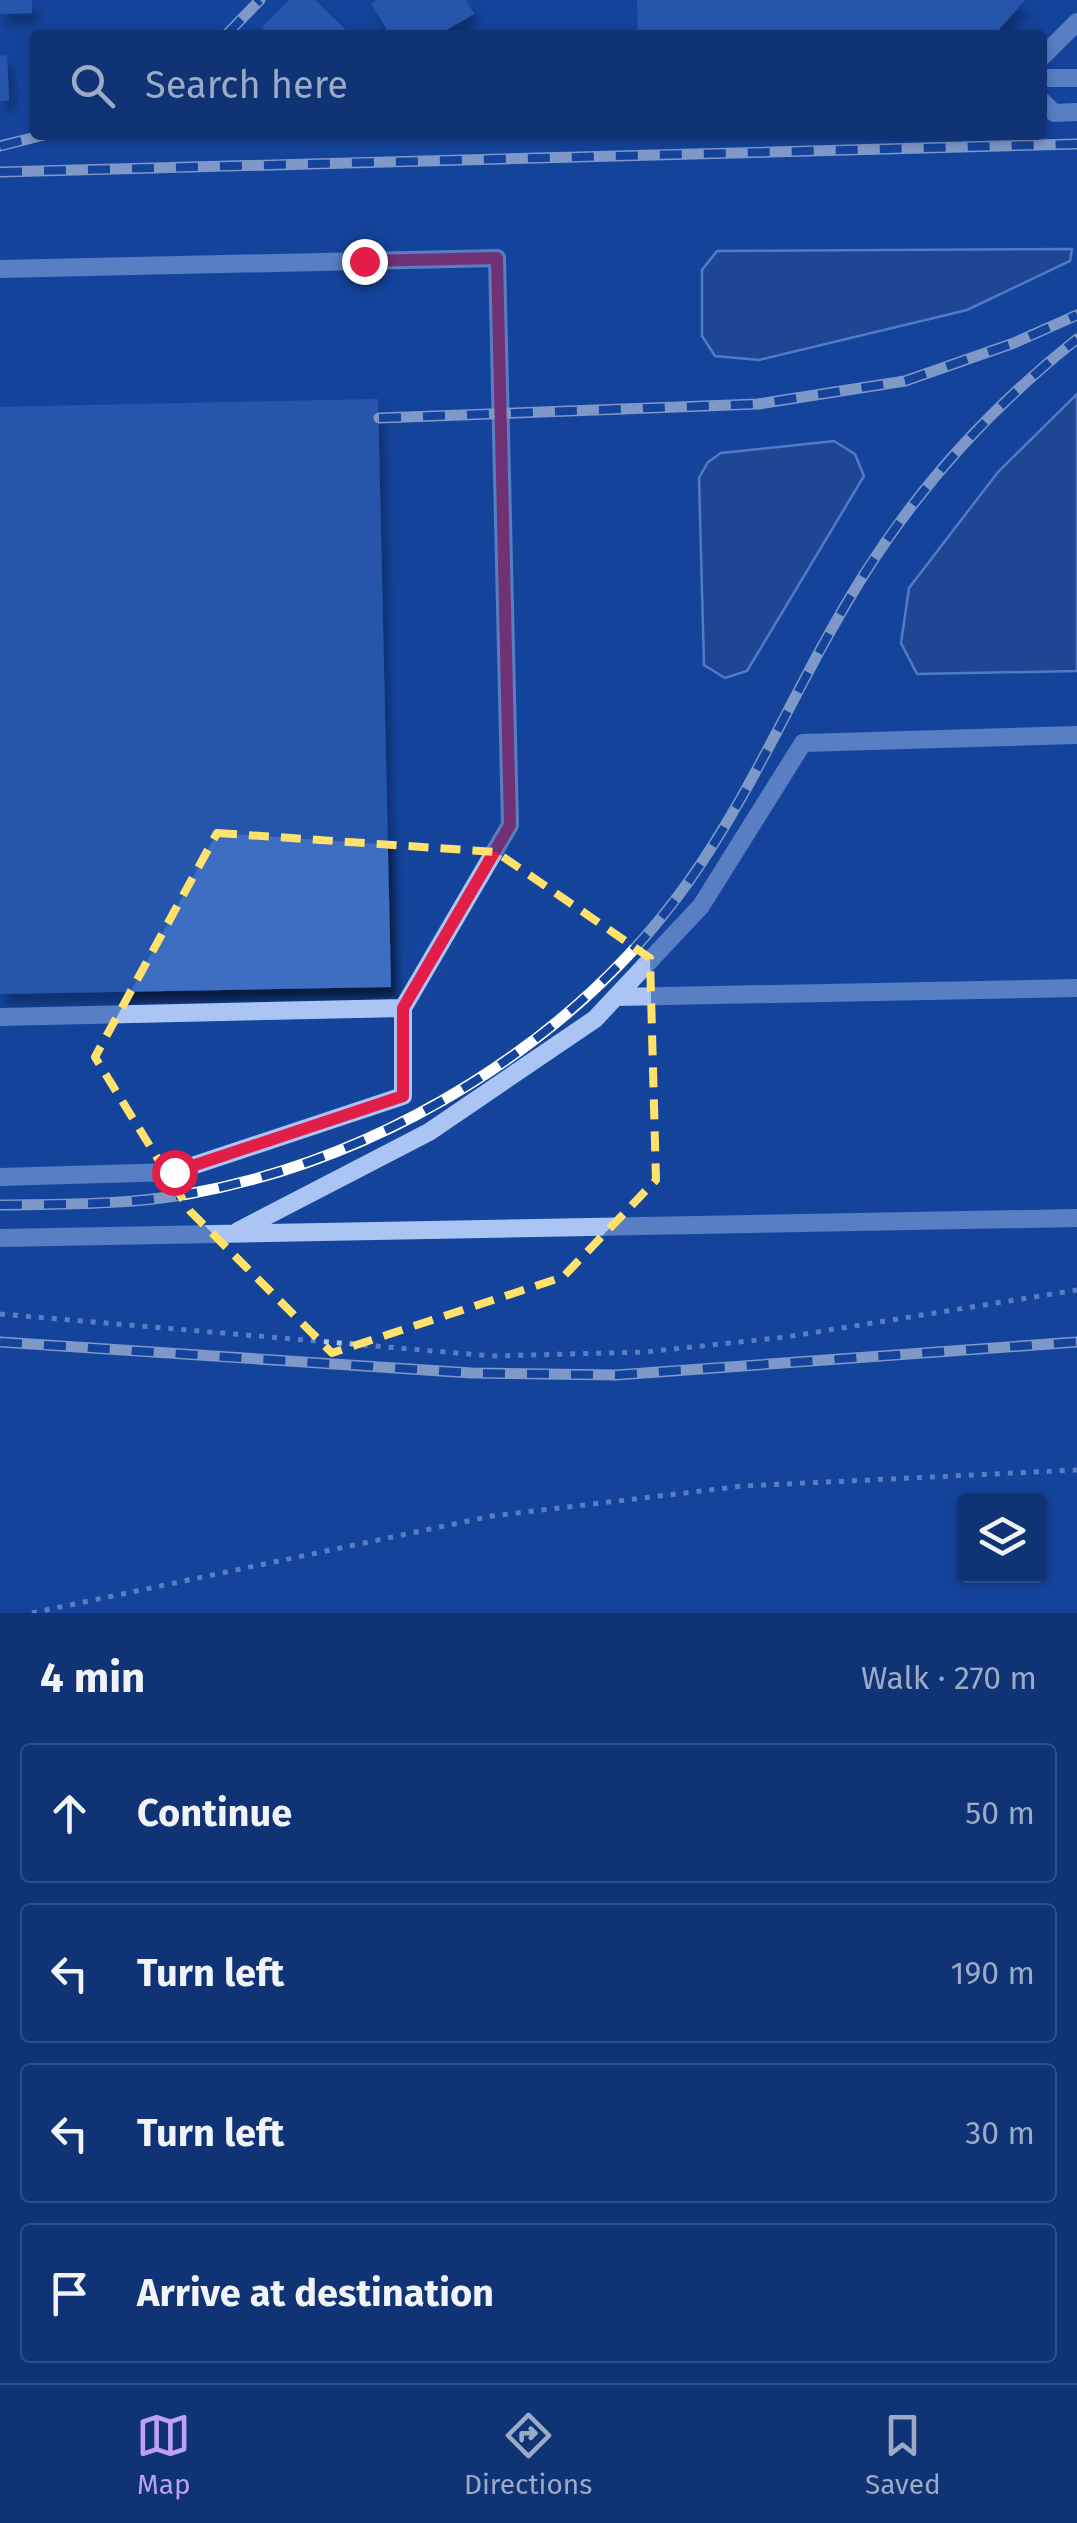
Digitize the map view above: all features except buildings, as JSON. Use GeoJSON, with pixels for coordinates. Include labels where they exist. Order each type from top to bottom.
{"type":"FeatureCollection","features":[{"type":"Feature","properties":{"kind":"lane"},"geometry":{"type":"LineString","coordinates":[[1047,52],[1077,22]]}},
{"type":"Feature","properties":{"kind":"lane"},"geometry":{"type":"LineString","coordinates":[[1047,78],[1077,78]]}},
{"type":"Feature","properties":{"kind":"lane"},"geometry":{"type":"LineString","coordinates":[[1047,106],[1054,112],[1077,112]]}},
{"type":"Feature","properties":{"kind":"lane"},"geometry":{"type":"LineString","coordinates":[[0,269],[497,258],[510,825],[403,1008],[403,1096],[174,1172],[0,1177]]}},
{"type":"Feature","properties":{"kind":"lane"},"geometry":{"type":"LineString","coordinates":[[233,1233],[429,1132],[595,1019],[701,906],[803,743],[1077,735]]}},
{"type":"Feature","properties":{"kind":"lane"},"geometry":{"type":"LineString","coordinates":[[616,997],[1077,988]]}},
{"type":"Feature","properties":{"kind":"lane"},"geometry":{"type":"LineString","coordinates":[[0,1017],[403,1008]]}},
{"type":"Feature","properties":{"kind":"lane"},"geometry":{"type":"LineString","coordinates":[[0,1238],[1077,1218]]}},
{"type":"Feature","properties":{"kind":"path"},"geometry":{"type":"LineString","coordinates":[[0,1314],[492,1356],[645,1352],[786,1337],[1077,1290]]}},
{"type":"Feature","properties":{"kind":"path"},"geometry":{"type":"LineString","coordinates":[[32,1613],[492,1516],[743,1486],[1077,1470]]}},
{"type":"Feature","properties":{"kind":"highlighted area"},"geometry":{"type":"Polygon","coordinates":[[[217,833],[496,852],[650,958],[656,1180],[563,1277],[332,1353],[190,1211],[95,1057],[217,833]]]}},
{"type":"Feature","properties":{"kind":"water"},"geometry":{"type":"Polygon","coordinates":[[[1072,249],[1070,261],[967,310],[759,360],[715,356],[702,336],[702,270],[717,251],[1072,249]]]}},
{"type":"Feature","properties":{"kind":"water"},"geometry":{"type":"Polygon","coordinates":[[[1077,394],[1077,671],[917,674],[901,643],[909,588],[998,472],[1077,394]]]}},
{"type":"Feature","properties":{"kind":"water"},"geometry":{"type":"Polygon","coordinates":[[[834,441],[855,454],[864,476],[747,671],[725,678],[704,665],[699,478],[708,462],[721,453],[834,441]]]}},
{"type":"Feature","properties":{"kind":"railway"},"geometry":{"type":"LineString","coordinates":[[231,30],[260,0]]}},
{"type":"Feature","properties":{"kind":"railway"},"geometry":{"type":"LineString","coordinates":[[0,146],[30,138]]}},
{"type":"Feature","properties":{"kind":"railway"},"geometry":{"type":"LineString","coordinates":[[0,172],[1077,144]]}},
{"type":"Feature","properties":{"kind":"railway"},"geometry":{"type":"LineString","coordinates":[[379,418],[758,404],[905,381],[1014,343],[1077,315]]}},
{"type":"Feature","properties":{"kind":"railway"},"geometry":{"type":"LineString","coordinates":[[0,1205],[142,1200],[261,1177],[333,1153],[402,1122],[469,1085],[532,1042],[590,993],[643,939],[689,881],[736,806],[842,611],[911,508],[989,418],[1077,339]]}},
{"type":"Feature","properties":{"kind":"railway"},"geometry":{"type":"LineString","coordinates":[[0,1342],[471,1373],[616,1375],[1077,1342]]}},
{"type":"Feature","properties":{"kind":"route"},"geometry":{"type":"LineString","coordinates":[[174,1172],[403,1096],[403,1008],[510,825],[497,258],[364,261]]}}]}
